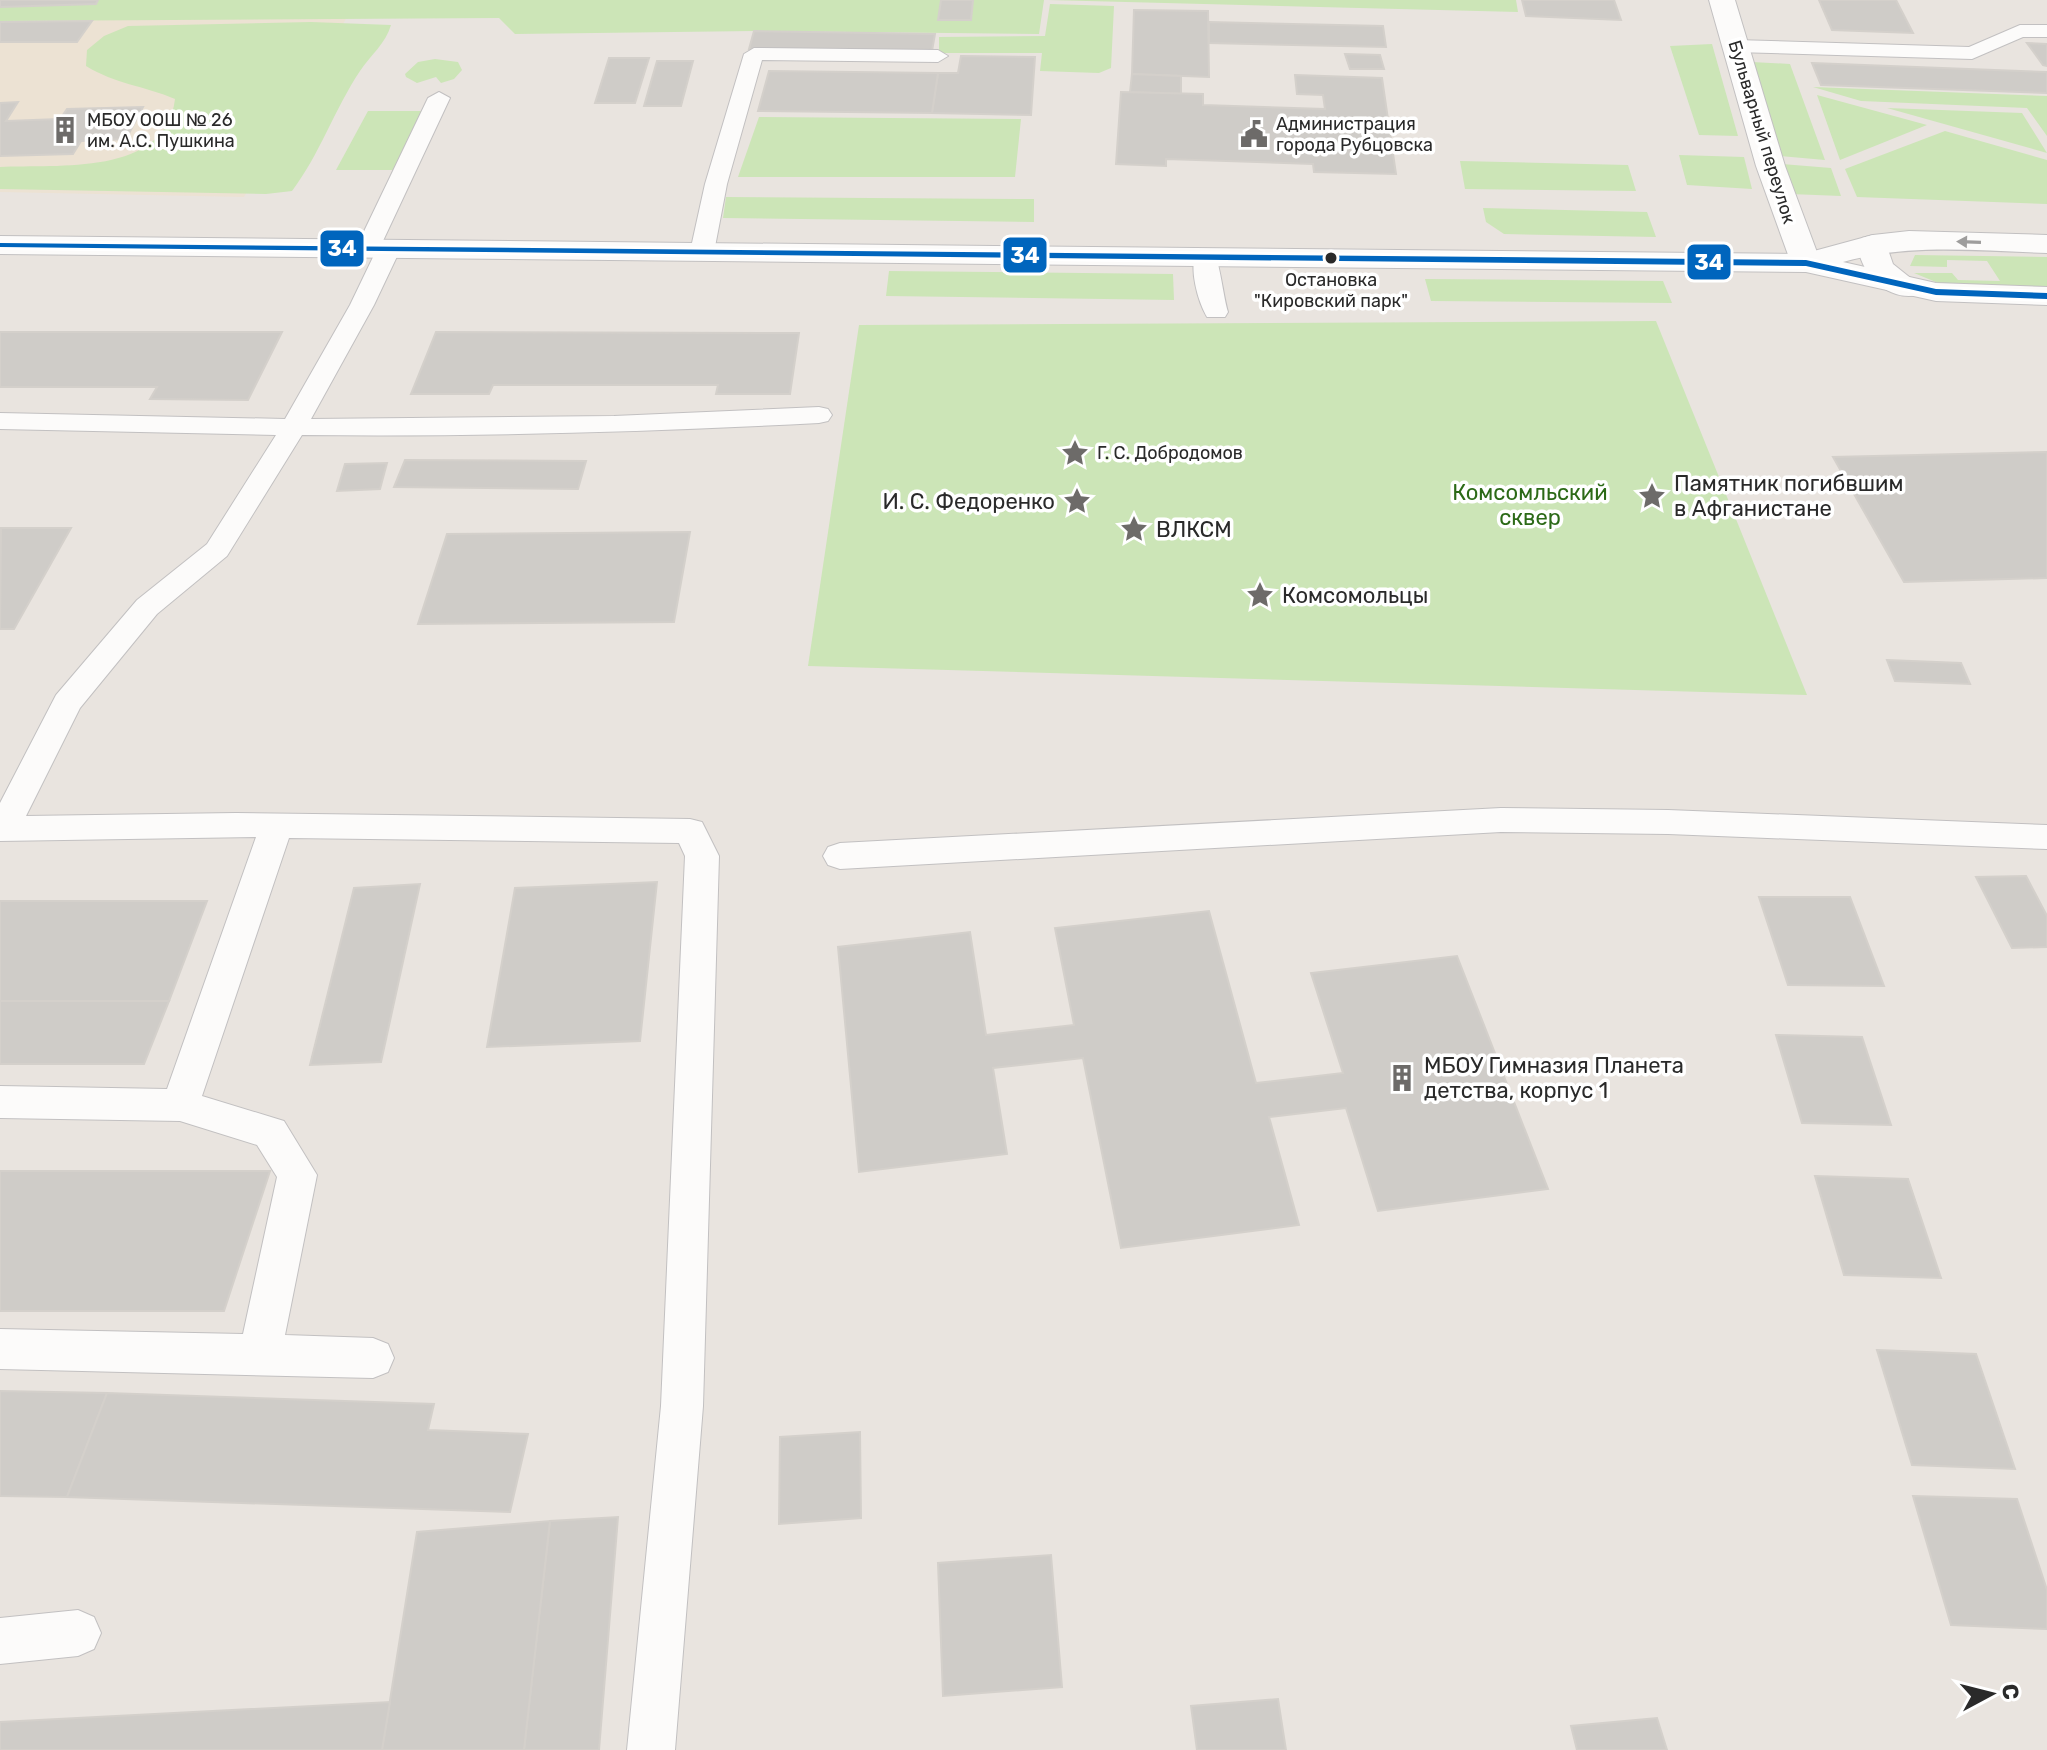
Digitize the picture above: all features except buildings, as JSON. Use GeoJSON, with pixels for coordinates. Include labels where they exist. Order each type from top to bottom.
{"type":"FeatureCollection","features":[{"type":"Feature","properties":{"kind":"main road","name":"Бульварный переулок"},"geometry":{"type":"LineString","coordinates":[[1722,0],[1781,205],[1806,263]]}},
{"type":"Feature","properties":{"kind":"main road"},"geometry":{"type":"LineString","coordinates":[[1806,263],[1873,244],[1909,240],[2047,244]]}},
{"type":"Feature","properties":{"kind":"main road"},"geometry":{"type":"LineString","coordinates":[[1873,244],[1873,261],[1880,272],[1907,288]]}},
{"type":"Feature","properties":{"kind":"main road"},"geometry":{"type":"LineString","coordinates":[[0,245],[1806,263],[1907,288],[1936,292],[2047,296]]}},
{"type":"Feature","properties":{"kind":"lane"},"geometry":{"type":"LineString","coordinates":[[1735,46],[1972,53],[2020,31],[2047,31]]}},
{"type":"Feature","properties":{"kind":"lane"},"geometry":{"type":"LineString","coordinates":[[702,252],[716,184],[754,54],[938,56]]}},
{"type":"Feature","properties":{"kind":"lane"},"geometry":{"type":"LineString","coordinates":[[439,98],[378,248],[362,305],[292,430],[217,550],[147,607],[67,703],[2,829],[236,825],[276,828],[690,831],[702,856],[682,1406],[651,1750]]}},
{"type":"Feature","properties":{"kind":"lane"},"geometry":{"type":"LineString","coordinates":[[1205,256],[1208,286],[1216,312]]}},
{"type":"Feature","properties":{"kind":"lane"},"geometry":{"type":"LineString","coordinates":[[0,421],[292,430],[711,422],[819,415]]}},
{"type":"Feature","properties":{"kind":"lane"},"geometry":{"type":"LineString","coordinates":[[840,856],[1501,820],[1668,822],[2047,837]]}},
{"type":"Feature","properties":{"kind":"lane"},"geometry":{"type":"LineString","coordinates":[[180,1105],[276,828]]}},
{"type":"Feature","properties":{"kind":"lane"},"geometry":{"type":"LineString","coordinates":[[0,1102],[180,1105],[270,1133],[297,1175],[260,1354]]}},
{"type":"Feature","properties":{"kind":"lane"},"geometry":{"type":"LineString","coordinates":[[0,1349],[373,1358]]}},
{"type":"Feature","properties":{"kind":"lane"},"geometry":{"type":"LineString","coordinates":[[0,1641],[78,1633]]}},
{"type":"Feature","properties":{"kind":"shaded area"},"geometry":{"type":"Polygon","coordinates":[[[347,17],[244,197],[0,192],[0,21],[347,17]]]}},
{"type":"Feature","properties":{"kind":"green space"},"geometry":{"type":"Polygon","coordinates":[[[0,0],[1044,0],[1039,34],[754,31],[515,34],[499,18],[0,21],[0,0]]]}},
{"type":"Feature","properties":{"kind":"green space"},"geometry":{"type":"Polygon","coordinates":[[[1048,0],[1516,0],[1518,12],[1048,0]]]}},
{"type":"Feature","properties":{"kind":"green space"},"geometry":{"type":"Polygon","coordinates":[[[1050,4],[1114,6],[1111,68],[1099,73],[1040,71],[1042,53],[939,53],[939,37],[1045,36],[1050,4]]]}},
{"type":"Feature","properties":{"kind":"green space"},"geometry":{"type":"Polygon","coordinates":[[[311,22],[391,25],[382,44],[351,86],[292,191],[266,194],[0,189],[0,167],[78,165],[106,161],[131,154],[152,142],[167,124],[175,99],[108,77],[86,66],[87,50],[104,36],[128,26],[311,22]]]}},
{"type":"Feature","properties":{"kind":"green space"},"geometry":{"type":"Polygon","coordinates":[[[1712,44],[1738,136],[1699,135],[1670,46],[1712,44]]]}},
{"type":"Feature","properties":{"kind":"green space"},"geometry":{"type":"Polygon","coordinates":[[[435,59],[458,62],[462,70],[454,79],[441,83],[436,77],[417,83],[406,77],[405,74],[418,62],[435,59]]]}},
{"type":"Feature","properties":{"kind":"green space"},"geometry":{"type":"Polygon","coordinates":[[[1752,62],[1790,64],[1825,160],[1780,156],[1752,62]]]}},
{"type":"Feature","properties":{"kind":"green space"},"geometry":{"type":"Polygon","coordinates":[[[1813,87],[2047,96],[2047,136],[2027,108],[1861,101],[1813,87]]]}},
{"type":"Feature","properties":{"kind":"green space"},"geometry":{"type":"Polygon","coordinates":[[[1817,95],[1927,125],[1840,160],[1817,95]]]}},
{"type":"Feature","properties":{"kind":"green space"},"geometry":{"type":"Polygon","coordinates":[[[1887,108],[2022,113],[2047,153],[1887,108]]]}},
{"type":"Feature","properties":{"kind":"green space"},"geometry":{"type":"Polygon","coordinates":[[[368,111],[424,111],[396,170],[336,170],[368,111]]]}},
{"type":"Feature","properties":{"kind":"green space"},"geometry":{"type":"Polygon","coordinates":[[[759,117],[1021,119],[1015,177],[738,177],[759,117]]]}},
{"type":"Feature","properties":{"kind":"green space"},"geometry":{"type":"Polygon","coordinates":[[[1945,131],[2047,160],[2047,204],[1857,197],[1845,169],[1945,131]]]}},
{"type":"Feature","properties":{"kind":"green space"},"geometry":{"type":"Polygon","coordinates":[[[1679,155],[1744,157],[1752,189],[1687,185],[1679,155]]]}},
{"type":"Feature","properties":{"kind":"green space"},"geometry":{"type":"Polygon","coordinates":[[[1460,161],[1628,165],[1636,191],[1465,189],[1460,161]]]}},
{"type":"Feature","properties":{"kind":"green space"},"geometry":{"type":"Polygon","coordinates":[[[1782,164],[1831,168],[1841,196],[1790,194],[1782,164]]]}},
{"type":"Feature","properties":{"kind":"green space"},"geometry":{"type":"Polygon","coordinates":[[[726,197],[1034,199],[1034,222],[723,218],[726,197]]]}},
{"type":"Feature","properties":{"kind":"green space"},"geometry":{"type":"Polygon","coordinates":[[[1483,208],[1647,212],[1656,237],[1504,234],[1486,222],[1483,208]]]}},
{"type":"Feature","properties":{"kind":"green space"},"geometry":{"type":"Polygon","coordinates":[[[1915,255],[2047,257],[2047,290],[1948,287],[1914,273],[1952,273],[1958,280],[2000,281],[1987,261],[1947,260],[1947,267],[1910,266],[1915,255]]]}},
{"type":"Feature","properties":{"kind":"green space"},"geometry":{"type":"Polygon","coordinates":[[[889,271],[1173,274],[1174,300],[886,296],[889,271]]]}},
{"type":"Feature","properties":{"kind":"green space"},"geometry":{"type":"Polygon","coordinates":[[[1425,279],[1663,281],[1672,303],[1431,301],[1425,279]]]}},
{"type":"Feature","properties":{"kind":"green space","name":"Комсомльский сквер"},"geometry":{"type":"Polygon","coordinates":[[[1656,321],[1807,695],[808,666],[859,325],[1656,321]]]}},
{"type":"Feature","properties":{"kind":"transit line","name":"34"},"geometry":{"type":"LineString","coordinates":[[0,245],[1806,263],[1936,292],[2047,296]]}},
{"type":"Feature","properties":{"kind":"place","name":"МБОУ ООШ № 26 им. А.С. Пушкина"},"geometry":{"type":"Point","coordinates":[65,130]}},
{"type":"Feature","properties":{"kind":"place","name":"Администрация города Рубцовска"},"geometry":{"type":"Point","coordinates":[1254,134]}},
{"type":"Feature","properties":{"kind":"place","name":"Остановка \"Кировский парк\""},"geometry":{"type":"Point","coordinates":[1331,258]}},
{"type":"Feature","properties":{"kind":"place","name":"Г. С. Добродомов"},"geometry":{"type":"Point","coordinates":[1075,453]}},
{"type":"Feature","properties":{"kind":"place","name":"Памятник погибвшим в Афганистане"},"geometry":{"type":"Point","coordinates":[1652,496]}},
{"type":"Feature","properties":{"kind":"place","name":"И. С. Федоренко"},"geometry":{"type":"Point","coordinates":[1077,501]}},
{"type":"Feature","properties":{"kind":"place","name":"ВЛКСМ"},"geometry":{"type":"Point","coordinates":[1134,529]}},
{"type":"Feature","properties":{"kind":"place","name":"Комсомольцы"},"geometry":{"type":"Point","coordinates":[1260,595]}},
{"type":"Feature","properties":{"kind":"place","name":"МБОУ Гимназия Планета детства, корпус 1"},"geometry":{"type":"Point","coordinates":[1402,1078]}}]}
